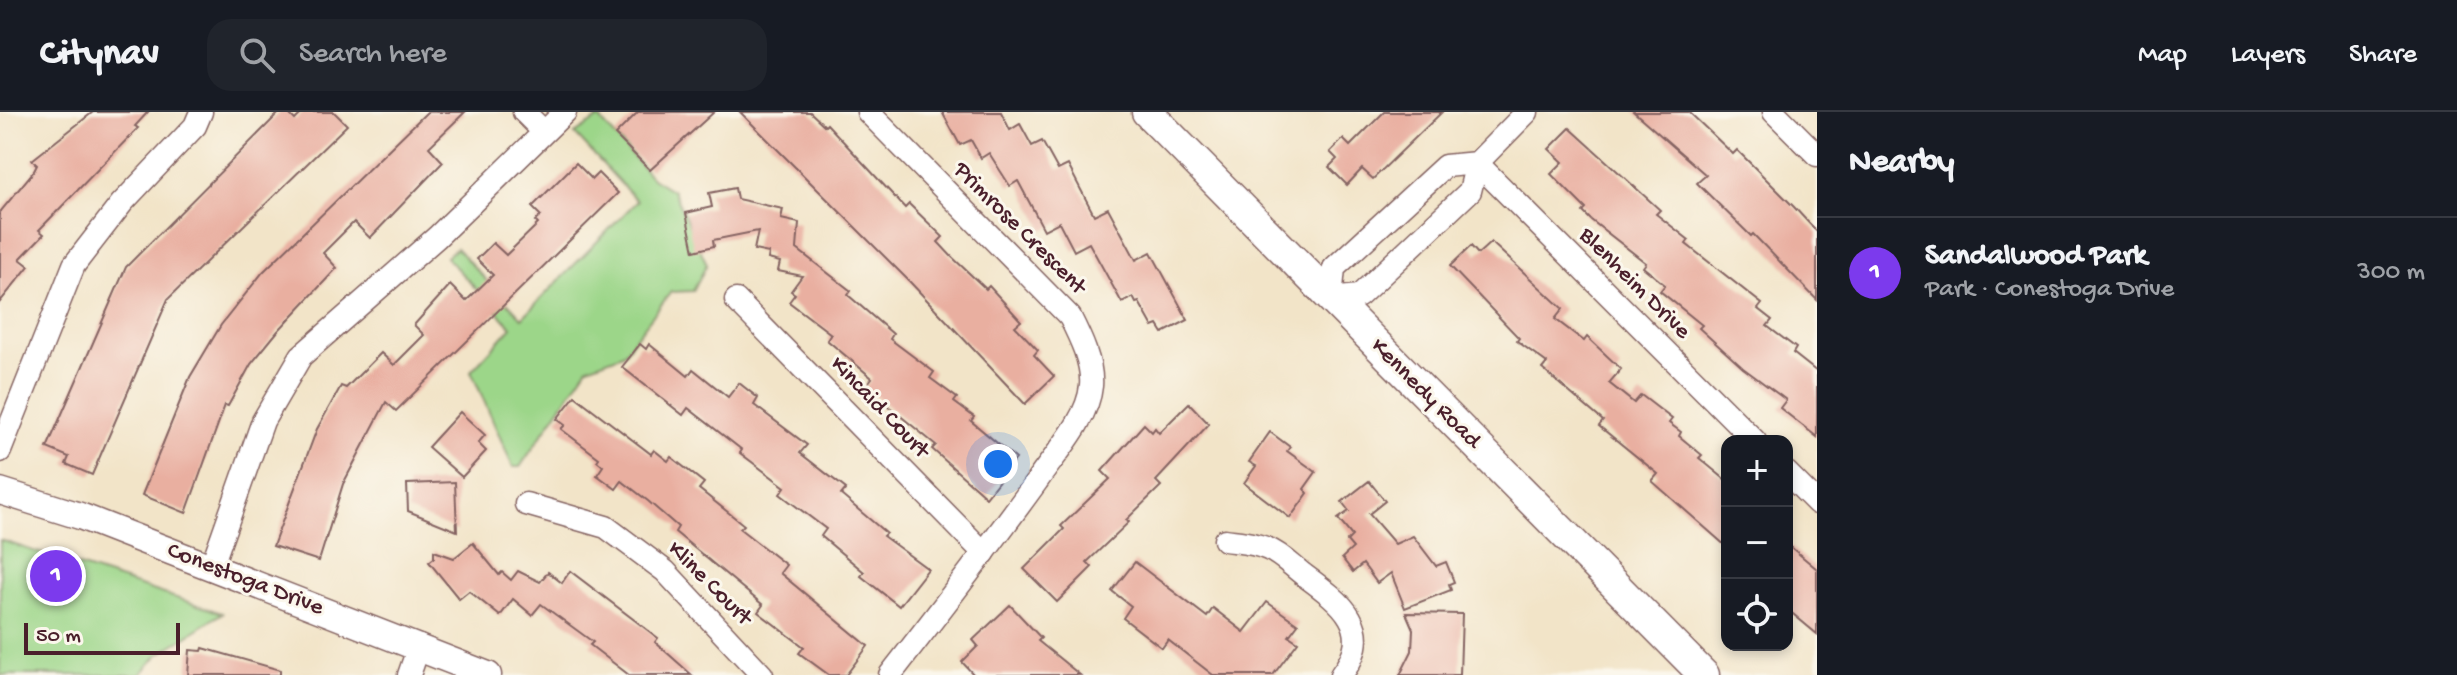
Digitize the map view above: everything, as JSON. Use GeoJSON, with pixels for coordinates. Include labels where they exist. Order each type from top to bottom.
{"type":"FeatureCollection","features":[{"type":"Feature","properties":{"kind":"main road","name":"Kennedy Road"},"geometry":{"type":"LineString","coordinates":[[1147,112],[1704,675]]}},
{"type":"Feature","properties":{"kind":"street"},"geometry":{"type":"LineString","coordinates":[[0,451],[74,265],[122,203],[195,126],[201,112]]}},
{"type":"Feature","properties":{"kind":"street"},"geometry":{"type":"LineString","coordinates":[[524,112],[543,131]]}},
{"type":"Feature","properties":{"kind":"street"},"geometry":{"type":"LineString","coordinates":[[211,568],[263,421],[301,356],[437,237],[565,112]]}},
{"type":"Feature","properties":{"kind":"street","name":"Primrose Crescent"},"geometry":{"type":"LineString","coordinates":[[868,112],[1070,317],[1082,342],[1091,386],[1084,408],[984,553],[890,675]]}},
{"type":"Feature","properties":{"kind":"street"},"geometry":{"type":"LineString","coordinates":[[1477,163],[1445,166],[1334,268],[1331,299],[1359,296],[1470,191],[1477,163],[1527,112]]}},
{"type":"Feature","properties":{"kind":"street"},"geometry":{"type":"LineString","coordinates":[[1774,112],[1817,155]]}},
{"type":"Feature","properties":{"kind":"street","name":"Blenheim Drive"},"geometry":{"type":"LineString","coordinates":[[1477,163],[1749,435]]}},
{"type":"Feature","properties":{"kind":"street","name":"Kincaid Court"},"geometry":{"type":"LineString","coordinates":[[736,300],[984,553]]}},
{"type":"Feature","properties":{"kind":"street"},"geometry":{"type":"LineString","coordinates":[[1793,479],[1817,503]]}},
{"type":"Feature","properties":{"kind":"street","name":"Conestoga Drive"},"geometry":{"type":"LineString","coordinates":[[0,491],[80,516],[488,675]]}},
{"type":"Feature","properties":{"kind":"street","name":"Kline Court"},"geometry":{"type":"LineString","coordinates":[[526,504],[606,527],[665,571],[762,675]]}},
{"type":"Feature","properties":{"kind":"street"},"geometry":{"type":"LineString","coordinates":[[1225,540],[1269,549],[1335,598],[1354,621],[1356,639],[1350,663],[1341,675]]}},
{"type":"Feature","properties":{"kind":"street"},"geometry":{"type":"LineString","coordinates":[[409,675],[419,646]]}},
{"type":"Feature","properties":{"kind":"green space"},"geometry":{"type":"Polygon","coordinates":[[[599,118],[652,178],[673,191],[707,264],[693,291],[671,292],[623,354],[588,367],[520,467],[513,467],[471,371],[512,327],[446,257],[456,248],[522,318],[637,201],[575,134],[599,118]]]}},
{"type":"Feature","properties":{"kind":"green space"},"geometry":{"type":"Polygon","coordinates":[[[0,540],[222,613],[158,655],[140,675],[0,675],[0,540]]]}},
{"type":"Feature","properties":{"kind":"building"},"geometry":{"type":"Polygon","coordinates":[[[93,112],[148,112],[135,126],[138,128],[39,230],[44,234],[20,259],[29,266],[0,302],[0,212],[34,171],[37,165],[32,160],[93,112]]]}},
{"type":"Feature","properties":{"kind":"building"},"geometry":{"type":"Polygon","coordinates":[[[280,112],[287,112],[295,120],[303,112],[334,112],[347,125],[168,299],[92,475],[66,464],[69,457],[47,448],[126,267],[280,112]]]}},
{"type":"Feature","properties":{"kind":"building"},"geometry":{"type":"Polygon","coordinates":[[[427,112],[465,112],[429,147],[443,162],[370,238],[354,222],[323,253],[337,268],[251,364],[228,406],[225,405],[186,513],[142,495],[190,377],[221,325],[263,272],[427,112]]]}},
{"type":"Feature","properties":{"kind":"building"},"geometry":{"type":"Polygon","coordinates":[[[638,112],[714,112],[650,170],[615,135],[638,112]]]}},
{"type":"Feature","properties":{"kind":"building"},"geometry":{"type":"Polygon","coordinates":[[[740,112],[810,112],[825,126],[827,124],[905,208],[909,204],[943,237],[938,242],[952,257],[986,289],[989,286],[1021,321],[1015,326],[1038,350],[1034,355],[1054,376],[1025,404],[910,282],[740,112]]]}},
{"type":"Feature","properties":{"kind":"building"},"geometry":{"type":"Polygon","coordinates":[[[942,112],[1001,112],[1010,130],[1020,124],[1032,146],[1042,141],[1058,170],[1068,165],[1094,215],[1108,208],[1136,260],[1151,252],[1188,320],[1163,333],[1158,325],[1153,327],[1133,297],[1122,303],[1089,243],[1074,251],[1059,222],[1044,230],[1018,181],[1010,186],[989,153],[981,158],[971,140],[960,145],[942,112]]]}},
{"type":"Feature","properties":{"kind":"building"},"geometry":{"type":"Polygon","coordinates":[[[1384,112],[1442,112],[1373,179],[1362,169],[1347,185],[1329,167],[1337,159],[1330,152],[1343,139],[1350,146],[1384,112]]]}},
{"type":"Feature","properties":{"kind":"building"},"geometry":{"type":"Polygon","coordinates":[[[1634,112],[1689,112],[1733,154],[1737,150],[1794,207],[1817,232],[1817,300],[1753,234],[1751,236],[1697,183],[1706,175],[1634,112]]]}},
{"type":"Feature","properties":{"kind":"building"},"geometry":{"type":"Polygon","coordinates":[[[1570,128],[1660,210],[1656,214],[1689,240],[1686,244],[1762,304],[1758,309],[1772,320],[1767,326],[1796,348],[1793,353],[1817,372],[1817,437],[1780,408],[1786,400],[1743,368],[1699,328],[1702,325],[1660,291],[1665,285],[1643,267],[1646,263],[1591,220],[1583,212],[1586,209],[1551,174],[1563,162],[1549,149],[1570,128]]]}},
{"type":"Feature","properties":{"kind":"building"},"geometry":{"type":"Polygon","coordinates":[[[576,163],[592,179],[598,173],[618,193],[396,411],[386,402],[343,484],[319,561],[273,546],[317,429],[341,386],[346,388],[381,353],[394,365],[424,335],[414,325],[450,285],[466,301],[493,275],[477,259],[493,243],[506,255],[538,224],[535,221],[541,216],[532,207],[576,163]]]}},
{"type":"Feature","properties":{"kind":"building"},"geometry":{"type":"Polygon","coordinates":[[[735,188],[737,199],[783,209],[781,219],[799,223],[797,249],[851,291],[848,295],[893,334],[890,339],[934,372],[930,378],[957,398],[954,402],[974,417],[971,421],[1016,459],[986,497],[932,449],[936,445],[865,387],[872,378],[827,340],[831,334],[789,302],[795,294],[791,291],[802,276],[778,271],[780,262],[768,259],[769,253],[754,250],[758,231],[713,240],[714,246],[694,251],[686,213],[712,207],[709,193],[735,188]]]}},
{"type":"Feature","properties":{"kind":"building"},"geometry":{"type":"Polygon","coordinates":[[[1491,242],[1563,309],[1555,319],[1584,341],[1587,337],[1621,369],[1609,383],[1634,403],[1641,395],[1672,419],[1669,423],[1681,432],[1679,436],[1721,476],[1721,542],[1652,481],[1658,474],[1599,426],[1603,421],[1542,369],[1547,363],[1517,341],[1519,338],[1450,266],[1471,246],[1478,254],[1491,242]]]}},
{"type":"Feature","properties":{"kind":"building"},"geometry":{"type":"Polygon","coordinates":[[[640,344],[646,349],[649,344],[688,376],[693,369],[728,397],[739,383],[758,398],[754,405],[807,445],[800,453],[846,489],[841,495],[886,533],[883,536],[928,569],[899,606],[861,576],[864,572],[821,536],[826,529],[780,494],[785,487],[688,408],[683,415],[622,367],[640,344]]]}},
{"type":"Feature","properties":{"kind":"building"},"geometry":{"type":"Polygon","coordinates":[[[575,396],[651,454],[654,450],[668,461],[671,457],[704,483],[699,489],[744,525],[740,529],[786,565],[780,573],[868,646],[846,675],[829,675],[799,653],[804,647],[758,612],[763,605],[675,532],[678,527],[622,481],[616,489],[597,475],[603,466],[597,461],[599,458],[561,429],[565,425],[557,419],[575,396]]]}},
{"type":"Feature","properties":{"kind":"building"},"geometry":{"type":"Polygon","coordinates":[[[1189,403],[1209,424],[1156,481],[1161,486],[1087,562],[1092,567],[1057,602],[1024,569],[1064,529],[1061,526],[1110,479],[1102,471],[1144,424],[1152,432],[1155,428],[1159,433],[1189,403]]]}},
{"type":"Feature","properties":{"kind":"building"},"geometry":{"type":"Polygon","coordinates":[[[460,412],[485,435],[478,443],[486,451],[462,477],[428,447],[460,412]]]}},
{"type":"Feature","properties":{"kind":"building"},"geometry":{"type":"Polygon","coordinates":[[[1270,432],[1290,447],[1287,451],[1316,472],[1304,489],[1308,493],[1290,518],[1244,483],[1256,466],[1249,462],[1270,432]]]}},
{"type":"Feature","properties":{"kind":"building"},"geometry":{"type":"Polygon","coordinates":[[[1369,481],[1385,501],[1369,514],[1395,544],[1413,536],[1436,566],[1446,562],[1454,582],[1449,584],[1451,590],[1405,608],[1391,573],[1377,583],[1363,564],[1353,572],[1342,558],[1353,548],[1347,541],[1352,536],[1338,519],[1349,511],[1342,502],[1369,481]]]}},
{"type":"Feature","properties":{"kind":"building"},"geometry":{"type":"Polygon","coordinates":[[[455,482],[457,531],[408,511],[407,484],[455,482]]]}},
{"type":"Feature","properties":{"kind":"building"},"geometry":{"type":"Polygon","coordinates":[[[473,543],[499,575],[502,572],[511,580],[518,571],[540,582],[548,572],[562,583],[570,571],[658,638],[655,642],[692,675],[629,675],[590,645],[593,642],[541,604],[532,615],[513,599],[500,616],[469,591],[459,599],[429,562],[434,558],[434,551],[454,558],[473,543]]]}},
{"type":"Feature","properties":{"kind":"building"},"geometry":{"type":"Polygon","coordinates":[[[1793,549],[1817,569],[1817,634],[1793,614],[1793,549]]]}},
{"type":"Feature","properties":{"kind":"building"},"geometry":{"type":"Polygon","coordinates":[[[1135,562],[1207,617],[1213,608],[1244,632],[1267,602],[1298,624],[1289,636],[1298,642],[1273,675],[1213,675],[1168,640],[1162,648],[1123,618],[1131,606],[1112,591],[1135,562]]]}},
{"type":"Feature","properties":{"kind":"building"},"geometry":{"type":"Polygon","coordinates":[[[1010,605],[1041,638],[1038,641],[1080,675],[974,675],[962,662],[978,646],[973,640],[1010,605]]]}},
{"type":"Feature","properties":{"kind":"building"},"geometry":{"type":"Polygon","coordinates":[[[1406,613],[1462,614],[1460,675],[1400,675],[1412,651],[1413,629],[1406,613]]]}},
{"type":"Feature","properties":{"kind":"building"},"geometry":{"type":"Polygon","coordinates":[[[203,648],[280,670],[280,675],[188,675],[190,650],[202,651],[203,648]]]}},
{"type":"Feature","properties":{"kind":"place","name":"Sandalwood Park"},"geometry":{"type":"Point","coordinates":[56,576]}}]}
